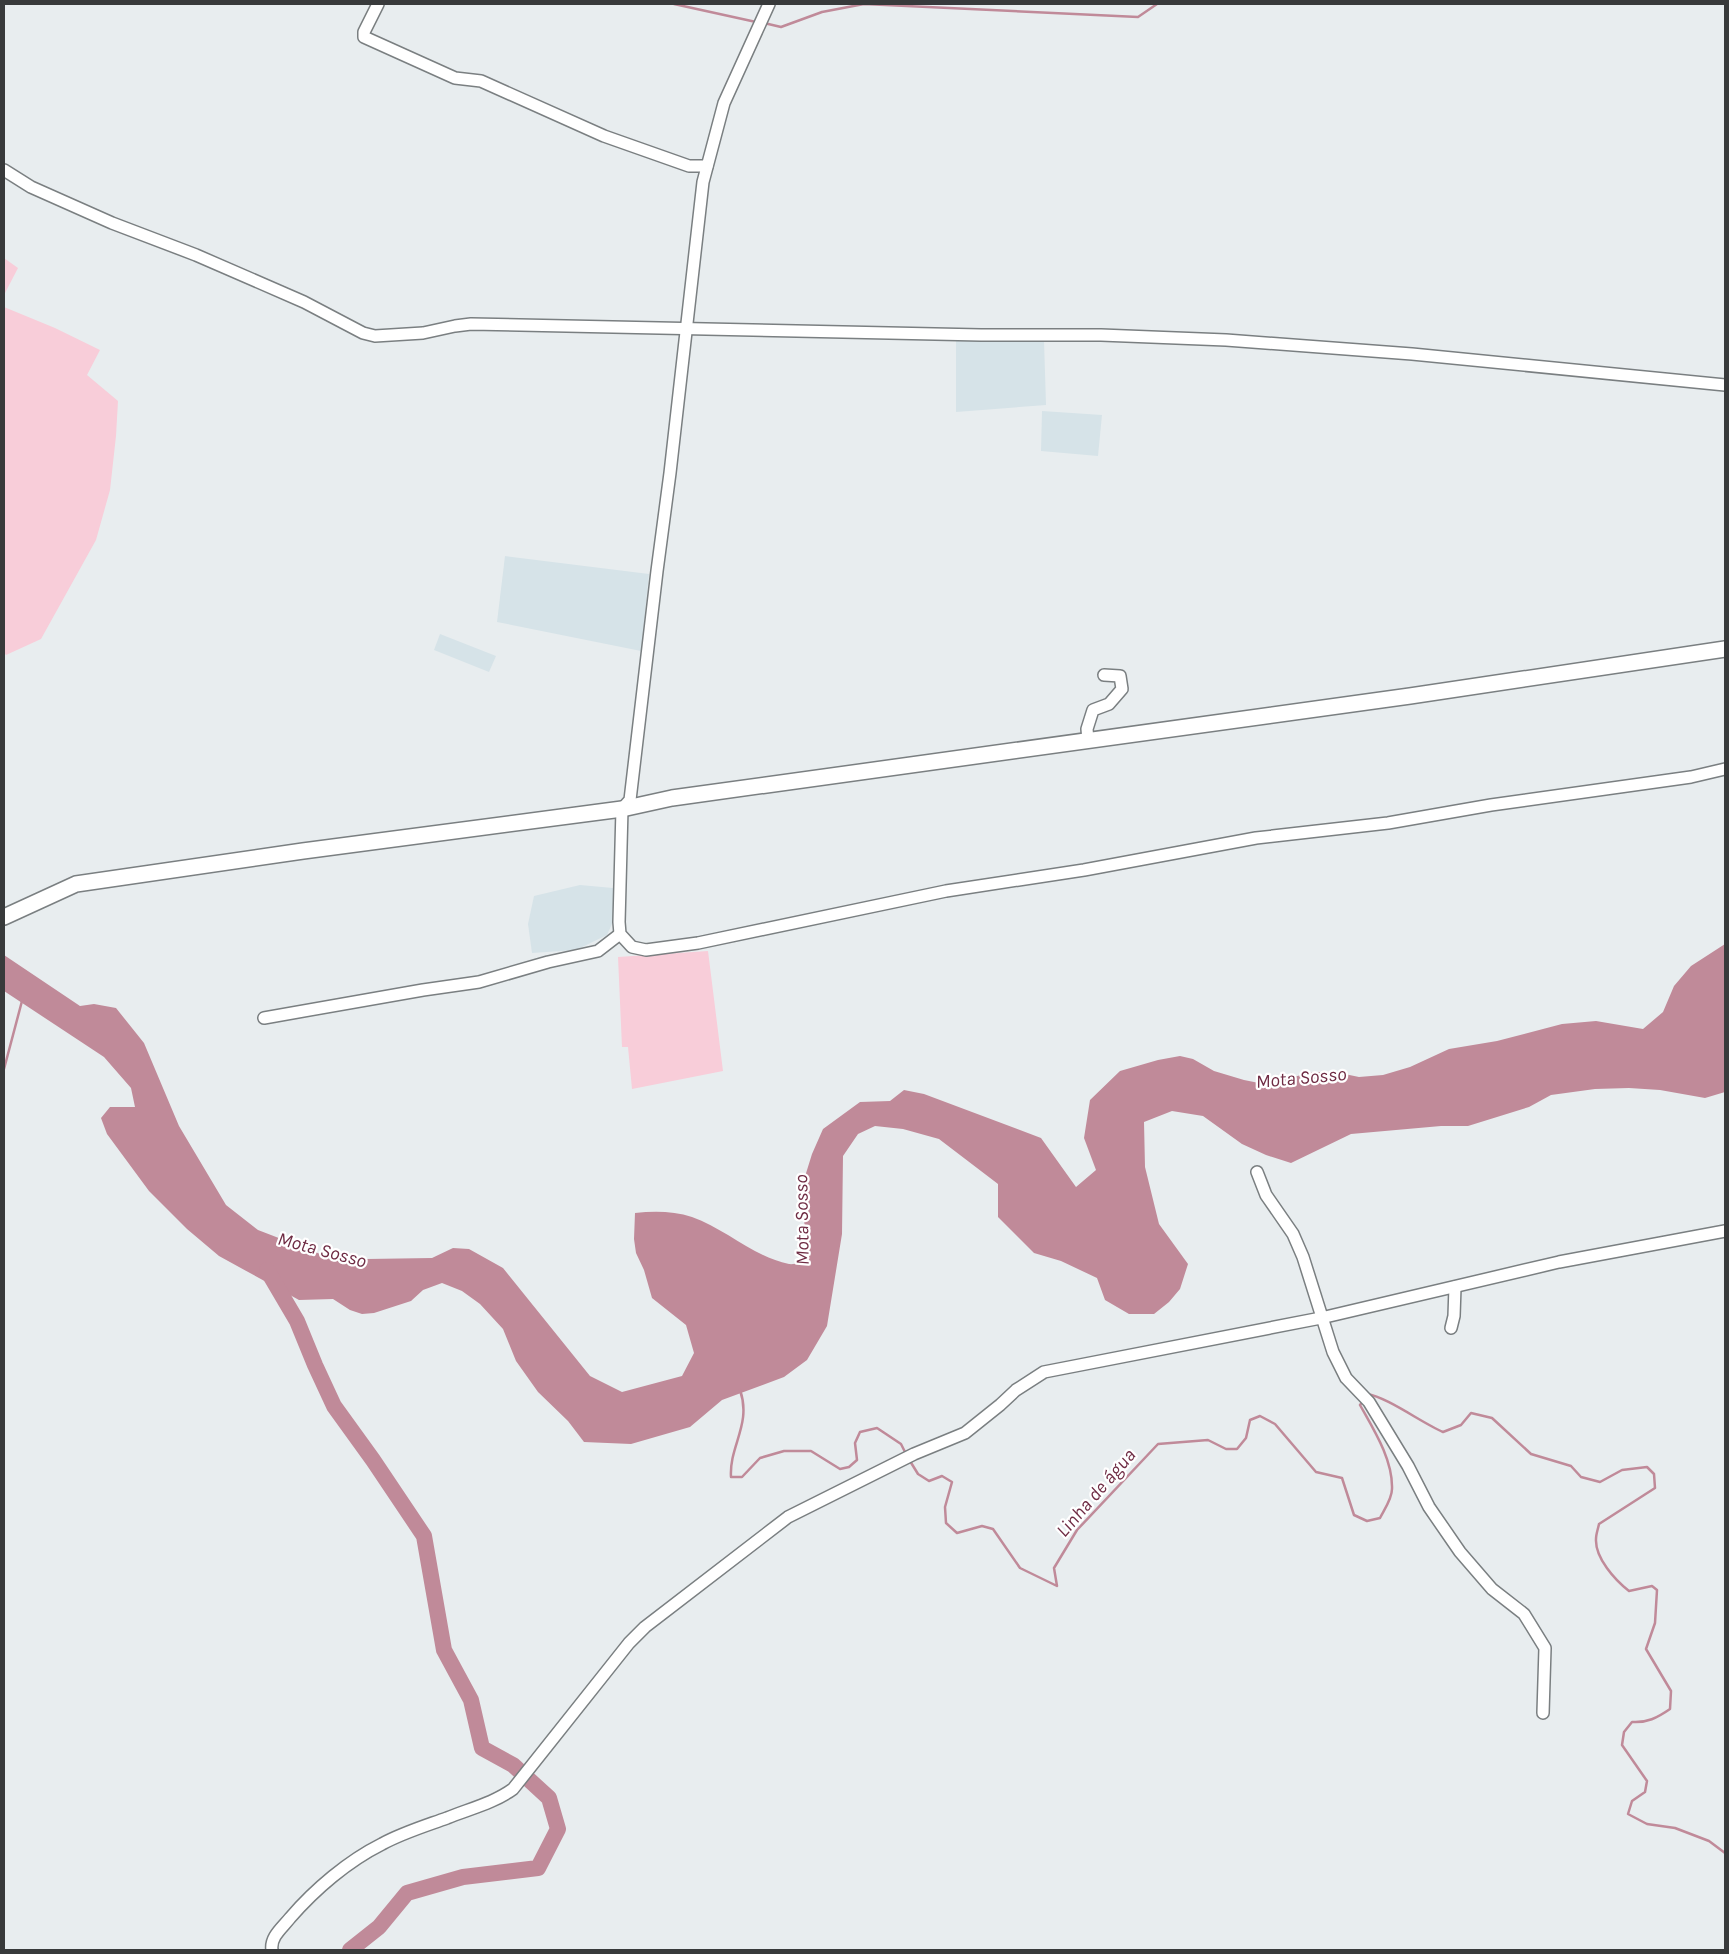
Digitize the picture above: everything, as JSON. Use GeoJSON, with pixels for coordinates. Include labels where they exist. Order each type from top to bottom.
{"type":"FeatureCollection","features":[{"type":"Feature","properties":{"kind":"main road"},"geometry":{"type":"LineString","coordinates":[[4,917],[76,884],[303,850],[622,809],[672,798],[1420,694],[1725,649]]}},
{"type":"Feature","properties":{"kind":"street"},"geometry":{"type":"LineString","coordinates":[[378,4],[364,32],[364,37],[455,78],[482,81],[604,136],[689,166],[707,166]]}},
{"type":"Feature","properties":{"kind":"street"},"geometry":{"type":"LineString","coordinates":[[769,4],[724,104],[703,182],[630,800],[622,809],[620,934],[632,947],[646,950],[698,943],[946,891],[1084,870],[1256,838],[1388,823],[1691,777],[1725,769]]}},
{"type":"Feature","properties":{"kind":"street"},"geometry":{"type":"LineString","coordinates":[[4,170],[31,187],[112,223],[196,255],[304,302],[363,333],[375,336],[423,333],[471,324],[981,335],[1101,335],[1226,340],[1402,353],[1725,385]]}},
{"type":"Feature","properties":{"kind":"street"},"geometry":{"type":"LineString","coordinates":[[1088,740],[1088,729],[1093,710],[1110,704],[1122,689],[1120,676],[1104,675]]}},
{"type":"Feature","properties":{"kind":"street"},"geometry":{"type":"LineString","coordinates":[[264,1018],[479,982],[548,962],[598,951],[620,934]]}},
{"type":"Feature","properties":{"kind":"street"},"geometry":{"type":"LineString","coordinates":[[1257,1172],[1266,1195],[1293,1234],[1309,1276],[1333,1352],[1346,1378],[1365,1396],[1408,1466],[1429,1507],[1460,1552],[1492,1589],[1524,1614],[1545,1648],[1543,1713]]}},
{"type":"Feature","properties":{"kind":"street"},"geometry":{"type":"LineString","coordinates":[[272,1950],[271,1944],[294,1914],[325,1884],[359,1858],[383,1843],[491,1800],[513,1789],[629,1643],[645,1627],[788,1517],[914,1454],[965,1433],[1016,1390],[1044,1372],[1321,1318],[1559,1262],[1725,1231]]}},
{"type":"Feature","properties":{"kind":"street"},"geometry":{"type":"LineString","coordinates":[[1451,1328],[1454,1316],[1455,1287]]}},
{"type":"Feature","properties":{"kind":"shaded area"},"geometry":{"type":"Polygon","coordinates":[[[4,258],[18,268],[4,295],[4,258]]]}},
{"type":"Feature","properties":{"kind":"shaded area"},"geometry":{"type":"Polygon","coordinates":[[[4,307],[55,328],[100,350],[87,375],[118,401],[110,490],[96,540],[41,639],[6,655],[4,653],[4,307]]]}},
{"type":"Feature","properties":{"kind":"shaded area"},"geometry":{"type":"Polygon","coordinates":[[[956,341],[1044,341],[1046,405],[956,412],[956,341]]]}},
{"type":"Feature","properties":{"kind":"shaded area"},"geometry":{"type":"Polygon","coordinates":[[[1042,411],[1102,415],[1098,456],[1041,451],[1042,411]]]}},
{"type":"Feature","properties":{"kind":"shaded area"},"geometry":{"type":"Polygon","coordinates":[[[505,556],[649,574],[641,651],[497,622],[505,556]]]}},
{"type":"Feature","properties":{"kind":"shaded area"},"geometry":{"type":"Polygon","coordinates":[[[440,634],[496,656],[489,672],[434,650],[440,634]]]}},
{"type":"Feature","properties":{"kind":"shaded area"},"geometry":{"type":"Polygon","coordinates":[[[580,885],[613,888],[615,917],[607,935],[576,950],[532,953],[528,924],[534,896],[580,885]]]}},
{"type":"Feature","properties":{"kind":"shaded area"},"geometry":{"type":"Polygon","coordinates":[[[708,951],[723,1071],[632,1089],[628,1047],[622,1047],[618,957],[708,951]]]}},
{"type":"Feature","properties":{"kind":"water","name":"Mota Sosso"},"geometry":{"type":"Polygon","coordinates":[[[1725,944],[1725,1092],[1705,1098],[1660,1090],[1629,1088],[1595,1089],[1551,1095],[1529,1107],[1468,1126],[1441,1126],[1351,1134],[1291,1163],[1266,1155],[1242,1144],[1203,1116],[1172,1111],[1144,1122],[1145,1167],[1159,1224],[1188,1264],[1180,1289],[1169,1302],[1154,1314],[1129,1314],[1105,1300],[1097,1278],[1061,1261],[1034,1253],[998,1217],[998,1184],[939,1139],[903,1129],[875,1126],[858,1134],[843,1156],[842,1234],[827,1326],[807,1360],[784,1377],[722,1400],[690,1427],[631,1444],[584,1442],[568,1421],[538,1392],[516,1361],[503,1329],[480,1304],[462,1291],[442,1283],[423,1290],[411,1301],[374,1313],[362,1314],[350,1310],[333,1299],[299,1300],[219,1256],[187,1229],[149,1191],[107,1134],[101,1118],[110,1107],[135,1107],[131,1088],[104,1057],[4,991],[4,955],[80,1006],[94,1004],[116,1008],[144,1043],[179,1126],[226,1205],[258,1230],[328,1257],[367,1259],[432,1258],[453,1248],[469,1249],[503,1268],[590,1376],[622,1392],[682,1376],[694,1353],[686,1325],[652,1298],[644,1270],[636,1253],[634,1239],[635,1213],[664,1212],[685,1215],[717,1228],[752,1249],[776,1260],[791,1264],[808,1260],[809,1241],[798,1199],[812,1154],[823,1129],[860,1102],[890,1101],[904,1090],[924,1094],[1041,1138],[1076,1187],[1096,1170],[1084,1138],[1090,1100],[1120,1071],[1180,1056],[1193,1059],[1214,1071],[1264,1084],[1314,1072],[1335,1072],[1359,1077],[1383,1075],[1410,1067],[1449,1049],[1497,1041],[1562,1024],[1596,1021],[1643,1029],[1663,1012],[1674,986],[1691,966],[1725,944]]]}},
{"type":"Feature","properties":{"kind":"waterway","name":"Linha de água"},"geometry":{"type":"LineString","coordinates":[[674,4],[756,22]]}},
{"type":"Feature","properties":{"kind":"waterway"},"geometry":{"type":"LineString","coordinates":[[764,23],[781,27],[822,12],[864,4],[1138,17],[1157,4]]}},
{"type":"Feature","properties":{"kind":"waterway"},"geometry":{"type":"LineString","coordinates":[[4,1069],[22,1001]]}},
{"type":"Feature","properties":{"kind":"waterway"},"geometry":{"type":"LineString","coordinates":[[267,1270],[297,1321],[334,1406],[424,1536],[444,1650],[471,1700],[482,1748],[513,1765],[549,1798],[558,1829],[538,1868],[463,1877],[407,1893],[379,1927],[350,1950]]}},
{"type":"Feature","properties":{"kind":"waterway","name":"Linha de água"},"geometry":{"type":"LineString","coordinates":[[740,1390],[743,1402],[742,1424],[733,1455],[731,1477],[742,1477],[760,1458],[784,1451],[811,1451],[840,1469],[849,1467],[857,1460],[855,1443],[860,1432],[877,1428],[901,1444],[906,1454]]}},
{"type":"Feature","properties":{"kind":"waterway"},"geometry":{"type":"LineString","coordinates":[[1367,1394],[1384,1400],[1443,1432],[1461,1425],[1471,1413],[1492,1418],[1531,1454],[1571,1466],[1581,1477],[1600,1482],[1622,1470],[1647,1467],[1654,1474],[1655,1488],[1599,1524],[1596,1537],[1602,1561],[1612,1575],[1629,1591],[1652,1586],[1657,1590],[1655,1623],[1646,1649],[1671,1691],[1670,1709],[1652,1719],[1632,1722],[1624,1732],[1622,1745],[1647,1781],[1645,1792],[1632,1801],[1628,1814],[1647,1824],[1675,1828],[1709,1841],[1725,1853]]}},
{"type":"Feature","properties":{"kind":"waterway","name":"Linha de água"},"geometry":{"type":"LineString","coordinates":[[910,1461],[918,1474],[929,1481],[942,1476],[952,1482],[945,1507],[946,1523],[957,1533],[982,1526],[993,1529],[1020,1568],[1057,1586],[1054,1568],[1077,1530],[1158,1444],[1208,1440],[1226,1449],[1237,1449],[1246,1438],[1250,1420],[1260,1416],[1275,1424],[1316,1472],[1342,1478],[1354,1515],[1367,1521],[1380,1518],[1391,1497],[1391,1478],[1382,1446],[1360,1405],[1363,1401]]}}]}
